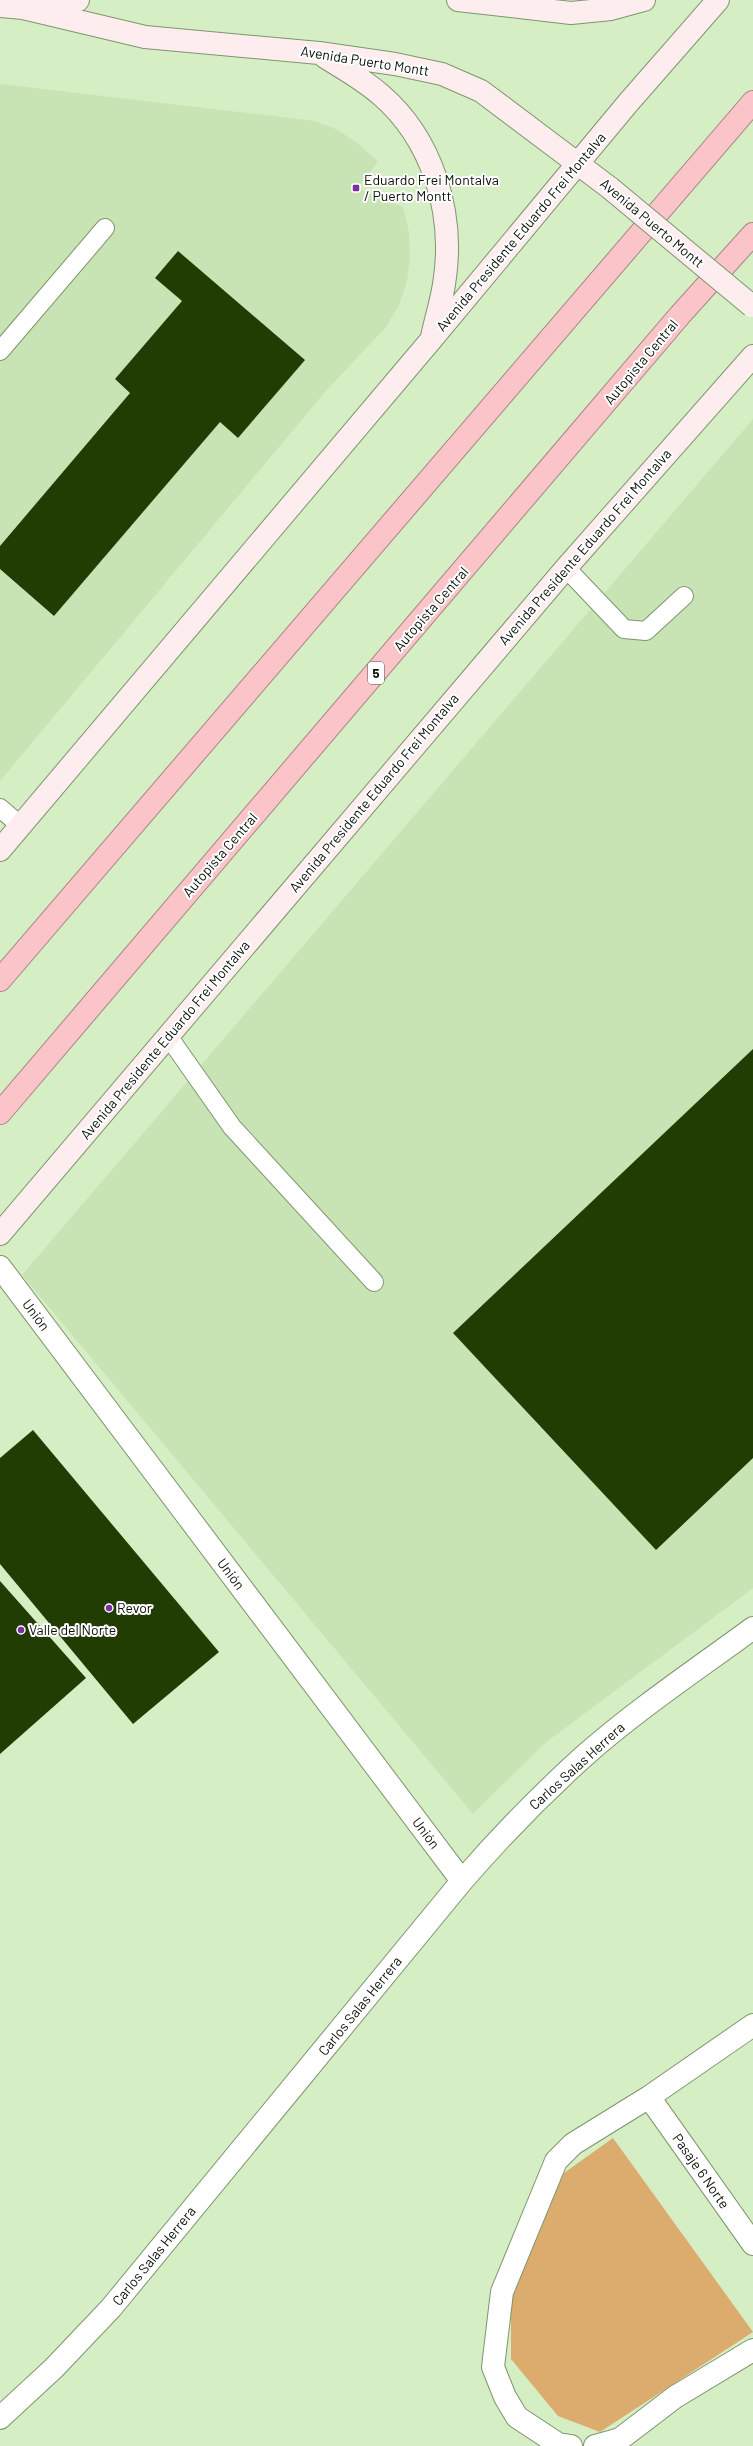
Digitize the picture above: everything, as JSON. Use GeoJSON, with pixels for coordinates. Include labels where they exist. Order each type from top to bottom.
{"type":"FeatureCollection","features":[{"type":"Feature","properties":{"kind":"highway"},"geometry":{"type":"LineString","coordinates":[[0,980],[753,102]]}},
{"type":"Feature","properties":{"kind":"highway","name":"Autopista Central"},"geometry":{"type":"LineString","coordinates":[[0,1113],[680,315],[753,234]]}},
{"type":"Feature","properties":{"kind":"main road","name":"Avenida Puerto Montt"},"geometry":{"type":"LineString","coordinates":[[22,8],[78,0]]}},
{"type":"Feature","properties":{"kind":"main road"},"geometry":{"type":"LineString","coordinates":[[458,0],[571,13],[611,9],[644,0]]}},
{"type":"Feature","properties":{"kind":"main road","name":"Avenida Presidente Eduardo Frei Montalva"},"geometry":{"type":"LineString","coordinates":[[0,850],[431,340],[579,162],[718,0]]}},
{"type":"Feature","properties":{"kind":"main road","name":"Avenida Puerto Montt"},"geometry":{"type":"LineString","coordinates":[[0,6],[22,8],[145,37],[319,53],[395,64],[442,74],[481,91],[579,162],[753,306]]}},
{"type":"Feature","properties":{"kind":"main road"},"geometry":{"type":"LineString","coordinates":[[319,53],[381,95],[399,114],[428,158],[439,184],[447,245],[445,277],[431,340]]}},
{"type":"Feature","properties":{"kind":"main road","name":"Avenida Presidente Eduardo Frei Montalva"},"geometry":{"type":"LineString","coordinates":[[0,1234],[566,568],[753,356]]}},
{"type":"Feature","properties":{"kind":"street","name":"Unión"},"geometry":{"type":"LineString","coordinates":[[0,1267],[462,1881]]}},
{"type":"Feature","properties":{"kind":"street","name":"Carlos Salas Herrera"},"geometry":{"type":"LineString","coordinates":[[0,2418],[54,2368],[111,2308],[462,1881],[505,1832],[584,1756],[631,1717],[753,1628]]}},
{"type":"Feature","properties":{"kind":"street"},"geometry":{"type":"LineString","coordinates":[[571,2446],[558,2444],[517,2417],[505,2397],[492,2367],[502,2292],[556,2161],[573,2144],[649,2097],[753,2025]]}},
{"type":"Feature","properties":{"kind":"street","name":"Pasaje 6 Norte"},"geometry":{"type":"LineString","coordinates":[[649,2097],[753,2244]]}},
{"type":"Feature","properties":{"kind":"street"},"geometry":{"type":"LineString","coordinates":[[595,2446],[620,2439],[675,2397],[753,2350]]}},
{"type":"Feature","properties":{"kind":"lane"},"geometry":{"type":"LineString","coordinates":[[0,351],[105,228]]}},
{"type":"Feature","properties":{"kind":"lane"},"geometry":{"type":"LineString","coordinates":[[566,568],[624,628],[646,631],[684,596]]}},
{"type":"Feature","properties":{"kind":"lane"},"geometry":{"type":"LineString","coordinates":[[0,808],[21,826]]}},
{"type":"Feature","properties":{"kind":"lane"},"geometry":{"type":"LineString","coordinates":[[168,1036],[232,1127],[374,1282]]}},
{"type":"Feature","properties":{"kind":"shaded area"},"geometry":{"type":"Polygon","coordinates":[[[0,84],[315,121],[338,130],[360,145],[378,162],[357,188],[403,207],[409,232],[410,257],[407,281],[399,305],[386,327],[325,392],[0,781],[0,84]]]}},
{"type":"Feature","properties":{"kind":"shaded area"},"geometry":{"type":"Polygon","coordinates":[[[753,419],[753,1588],[545,1743],[473,1814],[22,1275],[753,419]]]}},
{"type":"Feature","properties":{"kind":"shaded area"},"geometry":{"type":"Polygon","coordinates":[[[613,2138],[753,2332],[600,2432],[558,2416],[511,2359],[511,2292],[557,2178],[613,2138]]]}},
{"type":"Feature","properties":{"kind":"building"},"geometry":{"type":"Polygon","coordinates":[[[178,251],[305,360],[238,438],[220,422],[54,616],[0,569],[0,546],[130,393],[115,379],[182,301],[155,278],[178,251]]]}},
{"type":"Feature","properties":{"kind":"building"},"geometry":{"type":"Polygon","coordinates":[[[753,1049],[753,1458],[656,1550],[453,1333],[753,1049]]]}},
{"type":"Feature","properties":{"kind":"building","name":"Revor"},"geometry":{"type":"Polygon","coordinates":[[[33,1430],[219,1652],[133,1724],[0,1564],[0,1458],[33,1430]]]}},
{"type":"Feature","properties":{"kind":"building","name":"Valle del Norte"},"geometry":{"type":"Polygon","coordinates":[[[0,1581],[86,1678],[0,1754],[0,1581]]]}},
{"type":"Feature","properties":{"kind":"place","name":"Eduardo Frei Montalva / Puerto Montt"},"geometry":{"type":"Point","coordinates":[356,188]}},
{"type":"Feature","properties":{"kind":"place","name":"Revor"},"geometry":{"type":"Point","coordinates":[109,1608]}},
{"type":"Feature","properties":{"kind":"place","name":"Valle del Norte"},"geometry":{"type":"Point","coordinates":[21,1630]}}]}
